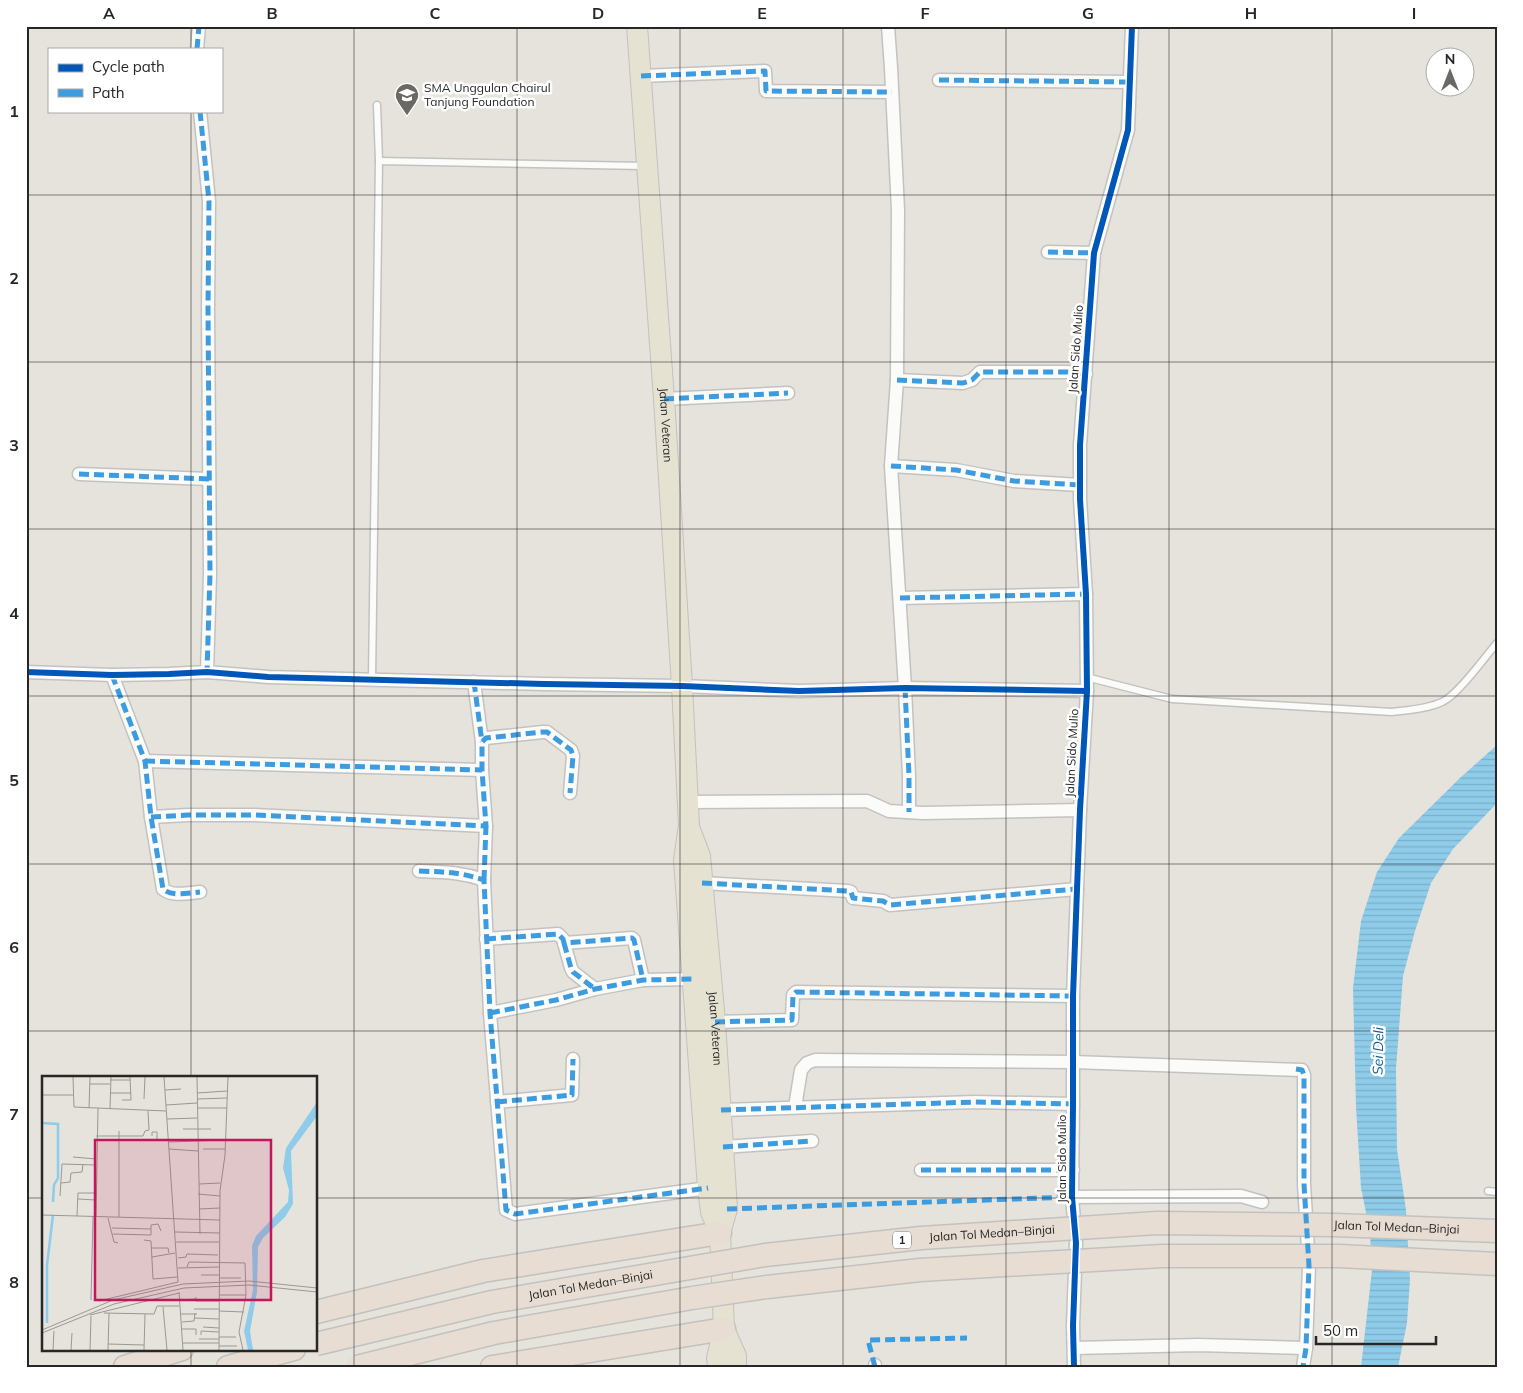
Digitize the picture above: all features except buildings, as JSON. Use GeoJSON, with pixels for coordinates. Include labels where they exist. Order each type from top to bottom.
{"type":"FeatureCollection","features":[{"type":"Feature","properties":{"kind":"highway","name":"Jalan Tol Medan–Binjai"},"geometry":{"type":"LineString","coordinates":[[318,1344],[501,1300],[765,1255],[921,1238],[1156,1223],[1497,1231]]}},
{"type":"Feature","properties":{"kind":"highway"},"geometry":{"type":"LineString","coordinates":[[318,1312],[483,1271],[720,1233]]}},
{"type":"Feature","properties":{"kind":"highway"},"geometry":{"type":"LineString","coordinates":[[357,1367],[494,1333],[692,1298],[767,1287],[920,1270],[1162,1256],[1339,1256],[1497,1264]]}},
{"type":"Feature","properties":{"kind":"highway"},"geometry":{"type":"LineString","coordinates":[[492,1367],[507,1363],[724,1329]]}},
{"type":"Feature","properties":{"kind":"highway"},"geometry":{"type":"LineString","coordinates":[[125,1367],[179,1350]]}},
{"type":"Feature","properties":{"kind":"highway"},"geometry":{"type":"LineString","coordinates":[[228,1367],[290,1350]]}},
{"type":"Feature","properties":{"kind":"main road","name":"Jalan Veteran"},"geometry":{"type":"LineString","coordinates":[[637,26],[664,399],[682,686],[689,825],[684,860],[708,1188],[711,1212],[720,1233]]}},
{"type":"Feature","properties":{"kind":"main road","name":"Jalan Veteran"},"geometry":{"type":"LineString","coordinates":[[689,825],[700,856],[715,1022],[727,1209],[720,1233],[724,1329],[717,1358],[718,1367]]}},
{"type":"Feature","properties":{"kind":"main road","name":"Jalan Veteran"},"geometry":{"type":"LineString","coordinates":[[724,1329],[736,1356],[736,1367]]}},
{"type":"Feature","properties":{"kind":"street"},"geometry":{"type":"LineString","coordinates":[[197,48],[198,26]]}},
{"type":"Feature","properties":{"kind":"street"},"geometry":{"type":"LineString","coordinates":[[888,26],[898,210],[897,380],[891,466],[905,688],[909,812]]}},
{"type":"Feature","properties":{"kind":"street","name":"Jalan Sido Mulio"},"geometry":{"type":"LineString","coordinates":[[1074,1367],[1073,1326],[1076,1243],[1072,1197],[1074,1104],[1073,996],[1080,810],[1087,691],[1086,594],[1080,484],[1080,445],[1094,253],[1128,130],[1132,26]]}},
{"type":"Feature","properties":{"kind":"street"},"geometry":{"type":"LineString","coordinates":[[641,76],[765,71],[766,91],[892,92]]}},
{"type":"Feature","properties":{"kind":"street"},"geometry":{"type":"LineString","coordinates":[[939,80],[1130,82]]}},
{"type":"Feature","properties":{"kind":"street"},"geometry":{"type":"LineString","coordinates":[[200,112],[209,201],[208,479],[210,574],[207,672]]}},
{"type":"Feature","properties":{"kind":"street"},"geometry":{"type":"LineString","coordinates":[[1048,252],[1094,253]]}},
{"type":"Feature","properties":{"kind":"street"},"geometry":{"type":"LineString","coordinates":[[897,380],[963,382],[972,380],[980,372],[1066,372],[1086,374]]}},
{"type":"Feature","properties":{"kind":"street"},"geometry":{"type":"LineString","coordinates":[[664,399],[788,393]]}},
{"type":"Feature","properties":{"kind":"street"},"geometry":{"type":"LineString","coordinates":[[891,466],[956,470],[1014,481],[1080,484]]}},
{"type":"Feature","properties":{"kind":"street"},"geometry":{"type":"LineString","coordinates":[[79,474],[208,479]]}},
{"type":"Feature","properties":{"kind":"street"},"geometry":{"type":"LineString","coordinates":[[900,598],[1086,594]]}},
{"type":"Feature","properties":{"kind":"street"},"geometry":{"type":"LineString","coordinates":[[26,672],[112,675],[207,672],[372,680],[682,686],[799,691],[905,688],[1087,691]]}},
{"type":"Feature","properties":{"kind":"street"},"geometry":{"type":"LineString","coordinates":[[112,675],[145,761],[151,817],[163,889],[167,893],[200,892]]}},
{"type":"Feature","properties":{"kind":"street"},"geometry":{"type":"LineString","coordinates":[[474,682],[482,742],[486,826],[484,880],[486,939],[506,1210],[509,1213],[515,1214],[708,1188]]}},
{"type":"Feature","properties":{"kind":"street"},"geometry":{"type":"LineString","coordinates":[[482,742],[486,738],[547,732],[571,750],[574,756],[570,792]]}},
{"type":"Feature","properties":{"kind":"street"},"geometry":{"type":"LineString","coordinates":[[145,761],[482,770]]}},
{"type":"Feature","properties":{"kind":"street"},"geometry":{"type":"LineString","coordinates":[[688,802],[867,801],[889,811],[909,812],[1080,810]]}},
{"type":"Feature","properties":{"kind":"street"},"geometry":{"type":"LineString","coordinates":[[151,817],[254,815],[486,826]]}},
{"type":"Feature","properties":{"kind":"street"},"geometry":{"type":"LineString","coordinates":[[419,871],[467,874],[484,880]]}},
{"type":"Feature","properties":{"kind":"street"},"geometry":{"type":"LineString","coordinates":[[702,883],[848,890],[853,898],[883,901],[890,904],[1077,889]]}},
{"type":"Feature","properties":{"kind":"street"},"geometry":{"type":"LineString","coordinates":[[486,939],[558,934],[563,939],[571,968],[595,988]]}},
{"type":"Feature","properties":{"kind":"street"},"geometry":{"type":"LineString","coordinates":[[564,943],[632,938],[643,980]]}},
{"type":"Feature","properties":{"kind":"street"},"geometry":{"type":"LineString","coordinates":[[490,1013],[556,1000],[595,988],[643,980],[693,979]]}},
{"type":"Feature","properties":{"kind":"street"},"geometry":{"type":"LineString","coordinates":[[715,1022],[792,1020],[794,995],[796,992],[1073,996]]}},
{"type":"Feature","properties":{"kind":"street"},"geometry":{"type":"LineString","coordinates":[[497,1102],[574,1094],[573,1059]]}},
{"type":"Feature","properties":{"kind":"street"},"geometry":{"type":"LineString","coordinates":[[795,1107],[801,1070],[807,1063],[815,1060],[1073,1062],[1302,1070],[1304,1075],[1304,1193],[1309,1266],[1306,1348],[1303,1367]]}},
{"type":"Feature","properties":{"kind":"street"},"geometry":{"type":"LineString","coordinates":[[721,1110],[975,1102],[1074,1104]]}},
{"type":"Feature","properties":{"kind":"street"},"geometry":{"type":"LineString","coordinates":[[723,1147],[812,1141]]}},
{"type":"Feature","properties":{"kind":"street"},"geometry":{"type":"LineString","coordinates":[[921,1170],[1073,1170]]}},
{"type":"Feature","properties":{"kind":"street"},"geometry":{"type":"LineString","coordinates":[[1072,1197],[1241,1196],[1262,1202]]}},
{"type":"Feature","properties":{"kind":"street"},"geometry":{"type":"LineString","coordinates":[[1074,1348],[1198,1345],[1306,1348]]}},
{"type":"Feature","properties":{"kind":"lane"},"geometry":{"type":"LineString","coordinates":[[372,680],[379,161],[377,105]]}},
{"type":"Feature","properties":{"kind":"lane"},"geometry":{"type":"LineString","coordinates":[[379,161],[647,166]]}},
{"type":"Feature","properties":{"kind":"lane"},"geometry":{"type":"LineString","coordinates":[[1086,677],[1172,699],[1392,712],[1442,702],[1452,695],[1497,643]]}},
{"type":"Feature","properties":{"kind":"lane"},"geometry":{"type":"LineString","coordinates":[[1488,1191],[1497,1192]]}},
{"type":"Feature","properties":{"kind":"water","name":"Sei Deli"},"geometry":{"type":"Polygon","coordinates":[[[1497,745],[1497,803],[1453,849],[1431,883],[1403,976],[1396,1069],[1397,1149],[1406,1210],[1410,1280],[1407,1323],[1398,1367],[1361,1367],[1372,1270],[1370,1232],[1361,1188],[1356,1107],[1353,988],[1361,921],[1377,872],[1399,838],[1461,777],[1497,745]]]}},
{"type":"Feature","properties":{"kind":"marked path"},"geometry":{"type":"LineString","coordinates":[[197,48],[199,26]]}},
{"type":"Feature","properties":{"kind":"marked path"},"geometry":{"type":"LineString","coordinates":[[641,76],[765,71],[766,91],[892,92]]}},
{"type":"Feature","properties":{"kind":"marked path"},"geometry":{"type":"LineString","coordinates":[[939,80],[1129,82]]}},
{"type":"Feature","properties":{"kind":"marked path"},"geometry":{"type":"LineString","coordinates":[[200,112],[209,201],[210,574],[207,672]]}},
{"type":"Feature","properties":{"kind":"marked path"},"geometry":{"type":"LineString","coordinates":[[1048,252],[1094,253]]}},
{"type":"Feature","properties":{"kind":"marked path"},"geometry":{"type":"LineString","coordinates":[[897,380],[963,383],[972,380],[980,372],[1067,372],[1086,374]]}},
{"type":"Feature","properties":{"kind":"marked path"},"geometry":{"type":"LineString","coordinates":[[664,399],[788,393]]}},
{"type":"Feature","properties":{"kind":"marked path"},"geometry":{"type":"LineString","coordinates":[[891,466],[956,470],[1014,481],[1080,485]]}},
{"type":"Feature","properties":{"kind":"marked path"},"geometry":{"type":"LineString","coordinates":[[79,474],[209,479]]}},
{"type":"Feature","properties":{"kind":"marked path"},"geometry":{"type":"LineString","coordinates":[[900,598],[1086,594]]}},
{"type":"Feature","properties":{"kind":"marked path"},"geometry":{"type":"LineString","coordinates":[[112,675],[145,761],[151,817],[163,889],[175,894],[200,892]]}},
{"type":"Feature","properties":{"kind":"marked path"},"geometry":{"type":"LineString","coordinates":[[474,682],[482,742]]}},
{"type":"Feature","properties":{"kind":"marked path"},"geometry":{"type":"LineString","coordinates":[[905,688],[909,812]]}},
{"type":"Feature","properties":{"kind":"marked path"},"geometry":{"type":"LineString","coordinates":[[151,817],[254,815],[486,826],[482,742],[486,738],[543,732],[547,732],[571,750],[573,756],[570,793]]}},
{"type":"Feature","properties":{"kind":"marked path"},"geometry":{"type":"LineString","coordinates":[[145,761],[482,770]]}},
{"type":"Feature","properties":{"kind":"marked path"},"geometry":{"type":"LineString","coordinates":[[484,880],[486,826]]}},
{"type":"Feature","properties":{"kind":"marked path"},"geometry":{"type":"LineString","coordinates":[[419,871],[459,874],[484,880],[490,1013],[506,1210],[515,1214],[708,1188]]}},
{"type":"Feature","properties":{"kind":"marked path"},"geometry":{"type":"LineString","coordinates":[[702,883],[848,891],[851,892],[853,898],[883,901],[890,905],[1077,889]]}},
{"type":"Feature","properties":{"kind":"marked path"},"geometry":{"type":"LineString","coordinates":[[486,939],[558,934],[564,943],[632,938],[643,980]]}},
{"type":"Feature","properties":{"kind":"marked path"},"geometry":{"type":"LineString","coordinates":[[564,943],[573,972],[595,989]]}},
{"type":"Feature","properties":{"kind":"marked path"},"geometry":{"type":"LineString","coordinates":[[490,1013],[643,980],[693,979]]}},
{"type":"Feature","properties":{"kind":"marked path"},"geometry":{"type":"LineString","coordinates":[[715,1022],[792,1020],[793,995],[796,992],[1073,996]]}},
{"type":"Feature","properties":{"kind":"marked path"},"geometry":{"type":"LineString","coordinates":[[497,1102],[572,1095],[573,1059]]}},
{"type":"Feature","properties":{"kind":"marked path"},"geometry":{"type":"LineString","coordinates":[[1296,1069],[1302,1070],[1304,1075],[1304,1184],[1309,1266],[1306,1348],[1303,1367]]}},
{"type":"Feature","properties":{"kind":"marked path"},"geometry":{"type":"LineString","coordinates":[[721,1110],[975,1102],[1073,1104]]}},
{"type":"Feature","properties":{"kind":"marked path"},"geometry":{"type":"LineString","coordinates":[[723,1147],[812,1141]]}},
{"type":"Feature","properties":{"kind":"marked path"},"geometry":{"type":"LineString","coordinates":[[921,1170],[1073,1170]]}},
{"type":"Feature","properties":{"kind":"marked path"},"geometry":{"type":"LineString","coordinates":[[727,1209],[1072,1197]]}},
{"type":"Feature","properties":{"kind":"marked path"},"geometry":{"type":"LineString","coordinates":[[875,1367],[868,1340],[967,1338]]}},
{"type":"Feature","properties":{"kind":"cycle path"},"geometry":{"type":"LineString","coordinates":[[1074,1367],[1073,1326],[1076,1243],[1072,1197],[1073,996],[1080,810],[1087,691],[1086,594],[1080,499],[1080,445],[1094,253],[1128,130],[1132,26]]}},
{"type":"Feature","properties":{"kind":"cycle path"},"geometry":{"type":"LineString","coordinates":[[26,672],[112,675],[207,672],[268,677],[682,686],[799,691],[905,688],[1087,691]]}},
{"type":"Feature","properties":{"kind":"place","name":"SMA Unggulan Chairul Tanjung Foundation"},"geometry":{"type":"Point","coordinates":[407,116]}}]}
